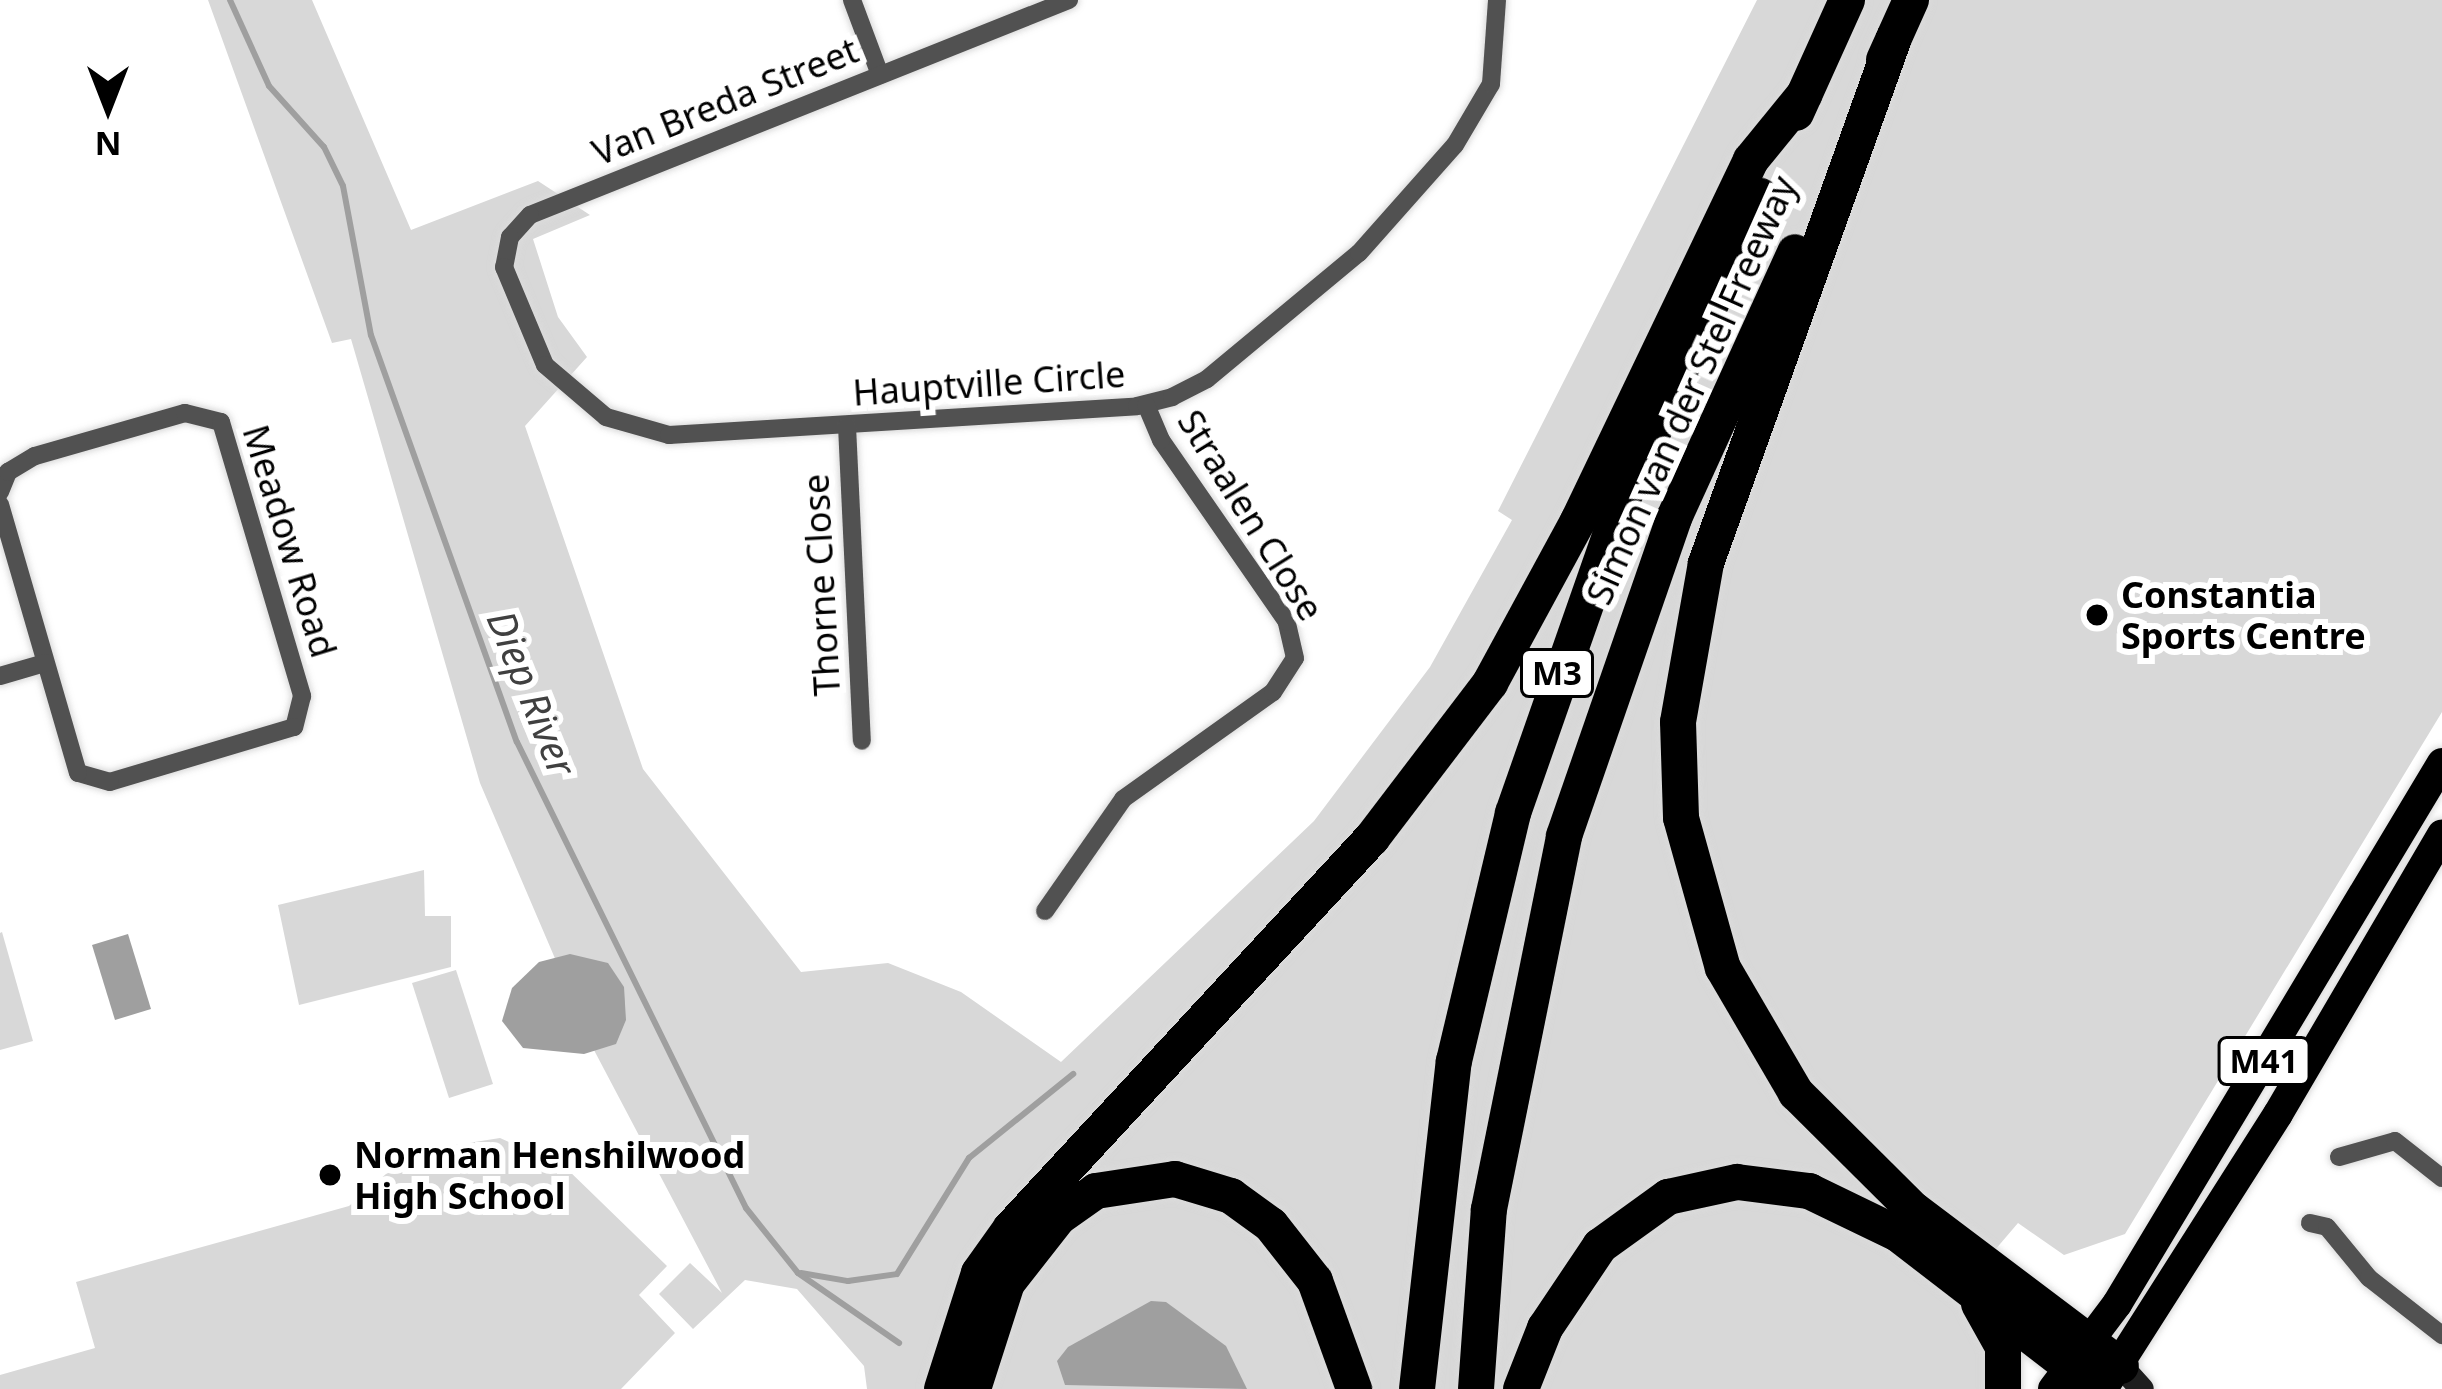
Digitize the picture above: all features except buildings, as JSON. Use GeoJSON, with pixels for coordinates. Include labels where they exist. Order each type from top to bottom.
{"type":"FeatureCollection","features":[{"type":"Feature","properties":{"kind":"highway","name":"Simon van der Stel Freeway"},"geometry":{"type":"LineString","coordinates":[[1417,1389],[1454,1061],[1540,719],[1622,501],[1847,0]]}},
{"type":"Feature","properties":{"kind":"highway","name":"Simon van der Stel Freeway"},"geometry":{"type":"LineString","coordinates":[[1476,1389],[1489,1209],[1510,1080],[1577,795],[1674,518],[1911,0]]}},
{"type":"Feature","properties":{"kind":"highway"},"geometry":{"type":"LineString","coordinates":[[1894,38],[1706,563],[1680,703],[1681,818],[1723,968],[1796,1093],[1914,1210],[2097,1376]]}},
{"type":"Feature","properties":{"kind":"highway"},"geometry":{"type":"LineString","coordinates":[[942,1389],[979,1273],[1011,1228],[1372,838],[1490,683],[1568,540],[1751,160],[1804,94]]}},
{"type":"Feature","properties":{"kind":"highway"},"geometry":{"type":"LineString","coordinates":[[973,1389],[1007,1283],[1059,1216],[1096,1191],[1174,1178],[1231,1196],[1271,1225],[1315,1281],[1354,1389]]}},
{"type":"Feature","properties":{"kind":"highway"},"geometry":{"type":"LineString","coordinates":[[1521,1389],[1556,1310],[1600,1246],[1644,1208],[1705,1184],[1773,1182],[1834,1200],[1898,1234],[1964,1286],[2097,1376]]}},
{"type":"Feature","properties":{"kind":"highway"},"geometry":{"type":"LineString","coordinates":[[1964,1286],[2000,1336],[2003,1389]]}},
{"type":"Feature","properties":{"kind":"main road","name":"M41"},"geometry":{"type":"LineString","coordinates":[[2097,1376],[2442,763]]}},
{"type":"Feature","properties":{"kind":"main road","name":"M41"},"geometry":{"type":"LineString","coordinates":[[2097,1376],[2442,835]]}},
{"type":"Feature","properties":{"kind":"street"},"geometry":{"type":"LineString","coordinates":[[852,0],[880,75]]}},
{"type":"Feature","properties":{"kind":"street","name":"Van Breda Street"},"geometry":{"type":"LineString","coordinates":[[539,211],[1069,0]]}},
{"type":"Feature","properties":{"kind":"street","name":"Hauptville Circle"},"geometry":{"type":"LineString","coordinates":[[539,211],[509,237],[507,278],[534,349],[588,406],[669,435],[1146,405],[1222,367],[1359,253],[1441,160],[1491,84],[1497,0]]}},
{"type":"Feature","properties":{"kind":"street","name":"Straalen Close"},"geometry":{"type":"LineString","coordinates":[[1045,911],[1123,799],[1273,692],[1295,658],[1287,622],[1161,440],[1146,405]]}},
{"type":"Feature","properties":{"kind":"street","name":"Meadow Road"},"geometry":{"type":"LineString","coordinates":[[0,492],[8,472],[35,455],[184,413],[221,422],[302,712],[279,735],[96,782],[72,760],[0,504]]}},
{"type":"Feature","properties":{"kind":"street","name":"Thorne Close"},"geometry":{"type":"LineString","coordinates":[[847,426],[862,741]]}},
{"type":"Feature","properties":{"kind":"street"},"geometry":{"type":"LineString","coordinates":[[0,676],[45,663]]}},
{"type":"Feature","properties":{"kind":"street"},"geometry":{"type":"LineString","coordinates":[[2339,1157],[2395,1142],[2442,1178]]}},
{"type":"Feature","properties":{"kind":"street"},"geometry":{"type":"LineString","coordinates":[[2310,1223],[2327,1227],[2369,1278],[2442,1335]]}},
{"type":"Feature","properties":{"kind":"shaded area"},"geometry":{"type":"Polygon","coordinates":[[[208,0],[312,0],[411,230],[538,181],[590,215],[533,239],[558,317],[587,357],[525,426],[643,769],[801,972],[888,963],[961,992],[1061,1062],[1314,821],[1430,667],[1512,520],[1498,511],[1757,0],[2442,0],[2442,712],[2125,1234],[2064,1255],[2018,1223],[1965,1285],[2003,1389],[867,1389],[864,1366],[797,1289],[745,1280],[693,1329],[659,1294],[690,1263],[722,1293],[595,1052],[480,783],[351,339],[332,343],[208,0]]]}},
{"type":"Feature","properties":{"kind":"shaded area"},"geometry":{"type":"Polygon","coordinates":[[[424,870],[425,916],[451,916],[451,967],[299,1005],[278,905],[424,870]]]}},
{"type":"Feature","properties":{"kind":"shaded area"},"geometry":{"type":"Polygon","coordinates":[[[0,933],[33,1041],[0,1050],[0,933]]]}},
{"type":"Feature","properties":{"kind":"shaded area"},"geometry":{"type":"Polygon","coordinates":[[[128,934],[151,1009],[115,1020],[92,945],[128,934]]]}},
{"type":"Feature","properties":{"kind":"shaded area"},"geometry":{"type":"Polygon","coordinates":[[[570,954],[608,963],[624,987],[626,1020],[616,1044],[584,1054],[523,1048],[502,1021],[512,988],[539,962],[570,954]]]}},
{"type":"Feature","properties":{"kind":"shaded area"},"geometry":{"type":"Polygon","coordinates":[[[456,970],[493,1084],[449,1098],[412,983],[456,970]]]}},
{"type":"Feature","properties":{"kind":"shaded area"},"geometry":{"type":"Polygon","coordinates":[[[500,1138],[565,1167],[667,1266],[639,1295],[675,1333],[621,1389],[0,1389],[0,1375],[95,1348],[76,1282],[349,1206],[386,1174],[443,1147],[500,1138]]]}},
{"type":"Feature","properties":{"kind":"shaded area"},"geometry":{"type":"Polygon","coordinates":[[[1151,1301],[1166,1302],[1226,1346],[1247,1389],[1065,1385],[1057,1361],[1068,1347],[1151,1301]]]}},
{"type":"Feature","properties":{"kind":"waterway","name":"Diep River"},"geometry":{"type":"LineString","coordinates":[[230,0],[269,86],[324,147],[343,186],[371,335],[517,742],[746,1208],[798,1273],[899,1343]]}},
{"type":"Feature","properties":{"kind":"waterway"},"geometry":{"type":"LineString","coordinates":[[801,1273],[848,1281],[897,1274],[969,1158],[1073,1074]]}},
{"type":"Feature","properties":{"kind":"place","name":"Constantia Sports Centre"},"geometry":{"type":"Point","coordinates":[2097,615]}},
{"type":"Feature","properties":{"kind":"place","name":"Norman Henshilwood High School"},"geometry":{"type":"Point","coordinates":[330,1175]}}]}
